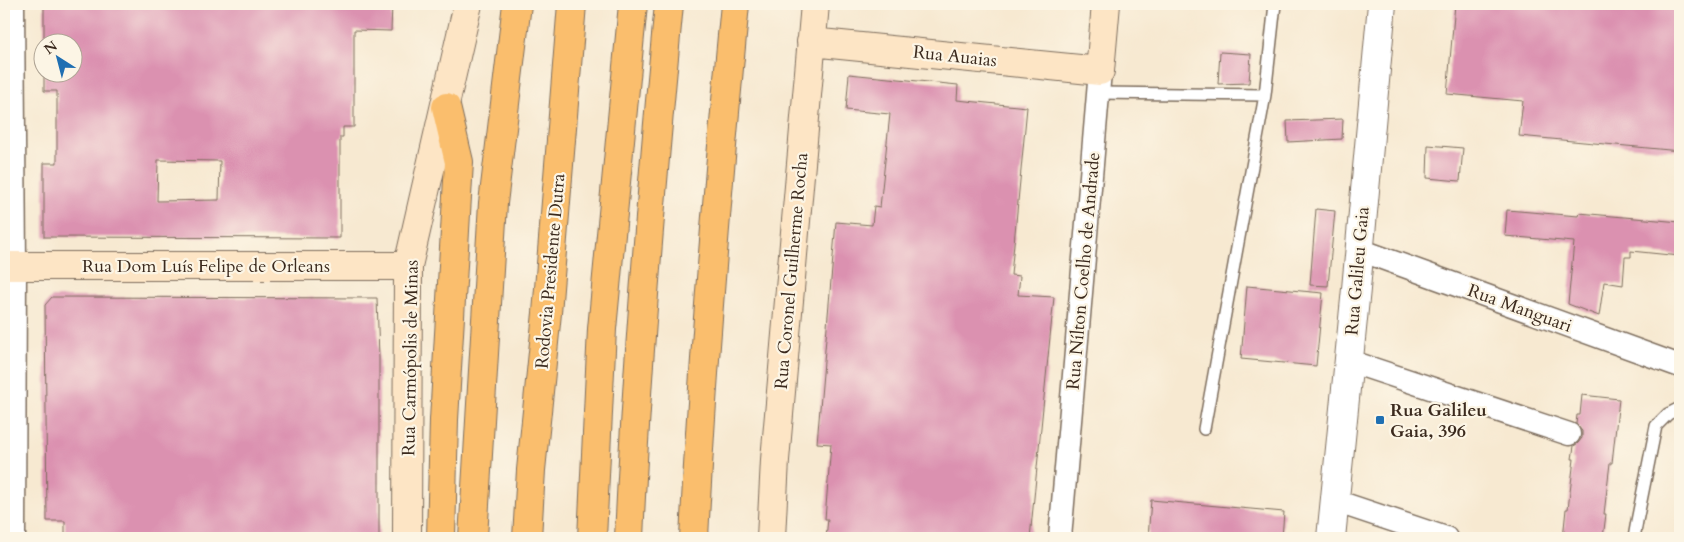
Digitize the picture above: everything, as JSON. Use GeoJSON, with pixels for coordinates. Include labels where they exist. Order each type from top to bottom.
{"type":"FeatureCollection","features":[{"type":"Feature","properties":{"kind":"highway"},"geometry":{"type":"LineString","coordinates":[[473,538],[493,203],[517,4]]}},
{"type":"Feature","properties":{"kind":"highway","name":"Rodovia Presidente Dutra"},"geometry":{"type":"LineString","coordinates":[[527,538],[531,470],[548,304],[572,4]]}},
{"type":"Feature","properties":{"kind":"highway"},"geometry":{"type":"LineString","coordinates":[[592,538],[602,329],[632,4]]}},
{"type":"Feature","properties":{"kind":"highway"},"geometry":{"type":"LineString","coordinates":[[629,538],[634,424],[650,210],[669,4]]}},
{"type":"Feature","properties":{"kind":"highway"},"geometry":{"type":"LineString","coordinates":[[694,538],[702,394],[735,4]]}},
{"type":"Feature","properties":{"kind":"highway"},"geometry":{"type":"LineString","coordinates":[[441,538],[444,420],[459,162],[446,107]]}},
{"type":"Feature","properties":{"kind":"main road","name":"Rua Carmópolis de Minas"},"geometry":{"type":"LineString","coordinates":[[407,538],[408,266],[446,107],[468,4]]}},
{"type":"Feature","properties":{"kind":"main road","name":"Rua Coronel Guilherme Rocha"},"geometry":{"type":"LineString","coordinates":[[771,538],[775,460],[815,4]]}},
{"type":"Feature","properties":{"kind":"main road","name":"Rua Nílton Coelho de Andrade"},"geometry":{"type":"LineString","coordinates":[[1099,82],[1106,4]]}},
{"type":"Feature","properties":{"kind":"main road","name":"Rua Auaias"},"geometry":{"type":"LineString","coordinates":[[811,42],[1099,82]]}},
{"type":"Feature","properties":{"kind":"main road","name":"Rua Dom Luís Felipe de Orleans"},"geometry":{"type":"LineString","coordinates":[[10,266],[408,266]]}},
{"type":"Feature","properties":{"kind":"street"},"geometry":{"type":"LineString","coordinates":[[12,4],[10,266],[14,538]]}},
{"type":"Feature","properties":{"kind":"street","name":"Rua Galileu Gaia"},"geometry":{"type":"LineString","coordinates":[[1331,538],[1382,4]]}},
{"type":"Feature","properties":{"kind":"street","name":"Rua Nílton Coelho de Andrade"},"geometry":{"type":"LineString","coordinates":[[1060,538],[1099,82]]}},
{"type":"Feature","properties":{"kind":"street","name":"Rua Manguari"},"geometry":{"type":"LineString","coordinates":[[1360,250],[1680,366]]}},
{"type":"Feature","properties":{"kind":"street"},"geometry":{"type":"LineString","coordinates":[[1349,361],[1569,434]]}},
{"type":"Feature","properties":{"kind":"street"},"geometry":{"type":"LineString","coordinates":[[1334,501],[1446,538]]}},
{"type":"Feature","properties":{"kind":"lane"},"geometry":{"type":"LineString","coordinates":[[1204,429],[1265,95],[1275,4]]}},
{"type":"Feature","properties":{"kind":"lane"},"geometry":{"type":"LineString","coordinates":[[1099,82],[1265,95]]}},
{"type":"Feature","properties":{"kind":"lane"},"geometry":{"type":"LineString","coordinates":[[1634,538],[1656,426],[1668,414],[1680,408]]}},
{"type":"Feature","properties":{"kind":"building"},"geometry":{"type":"Polygon","coordinates":[[[44,4],[392,4],[391,31],[354,30],[354,127],[343,127],[343,137],[340,137],[340,238],[44,237],[44,163],[57,163],[57,91],[44,91],[44,82],[82,82],[82,32],[44,32],[44,4]],[[158,160],[157,201],[219,200],[220,161],[158,160]]]}},
{"type":"Feature","properties":{"kind":"building"},"geometry":{"type":"Polygon","coordinates":[[[1455,4],[1680,4],[1680,151],[1519,136],[1523,101],[1447,94],[1455,4]]]}},
{"type":"Feature","properties":{"kind":"building"},"geometry":{"type":"Polygon","coordinates":[[[1220,52],[1251,54],[1249,83],[1218,84],[1220,52]]]}},
{"type":"Feature","properties":{"kind":"building"},"geometry":{"type":"Polygon","coordinates":[[[849,74],[958,85],[957,100],[1027,107],[1011,275],[1020,276],[1018,295],[1054,297],[1030,538],[826,538],[828,519],[825,519],[831,444],[817,443],[836,222],[872,225],[874,206],[880,207],[890,114],[846,110],[849,74]]]}},
{"type":"Feature","properties":{"kind":"building"},"geometry":{"type":"Polygon","coordinates":[[[1343,119],[1342,139],[1288,142],[1287,121],[1343,119]]]}},
{"type":"Feature","properties":{"kind":"building"},"geometry":{"type":"Polygon","coordinates":[[[1428,145],[1463,148],[1460,181],[1427,178],[1428,145]]]}},
{"type":"Feature","properties":{"kind":"building"},"geometry":{"type":"Polygon","coordinates":[[[1316,209],[1335,211],[1328,286],[1310,285],[1316,209]]]}},
{"type":"Feature","properties":{"kind":"building"},"geometry":{"type":"Polygon","coordinates":[[[1507,210],[1578,216],[1579,213],[1680,222],[1680,256],[1631,251],[1631,257],[1625,257],[1623,285],[1604,282],[1599,316],[1568,304],[1574,242],[1505,236],[1507,210]]]}},
{"type":"Feature","properties":{"kind":"building"},"geometry":{"type":"Polygon","coordinates":[[[1247,286],[1323,293],[1316,366],[1241,359],[1247,286]]]}},
{"type":"Feature","properties":{"kind":"building"},"geometry":{"type":"Polygon","coordinates":[[[52,297],[377,298],[379,538],[65,538],[65,521],[47,521],[45,305],[52,297]]]}},
{"type":"Feature","properties":{"kind":"building"},"geometry":{"type":"Polygon","coordinates":[[[1582,395],[1619,399],[1604,514],[1606,514],[1603,538],[1563,538],[1574,459],[1572,459],[1574,446],[1582,438],[1582,431],[1576,424],[1577,415],[1580,415],[1582,395]]]}},
{"type":"Feature","properties":{"kind":"building"},"geometry":{"type":"Polygon","coordinates":[[[1151,500],[1284,512],[1282,538],[1148,538],[1151,500]]]}},
{"type":"Feature","properties":{"kind":"place","name":"Rua Galileu Gaia, 396"},"geometry":{"type":"Point","coordinates":[1380,420]}}]}
